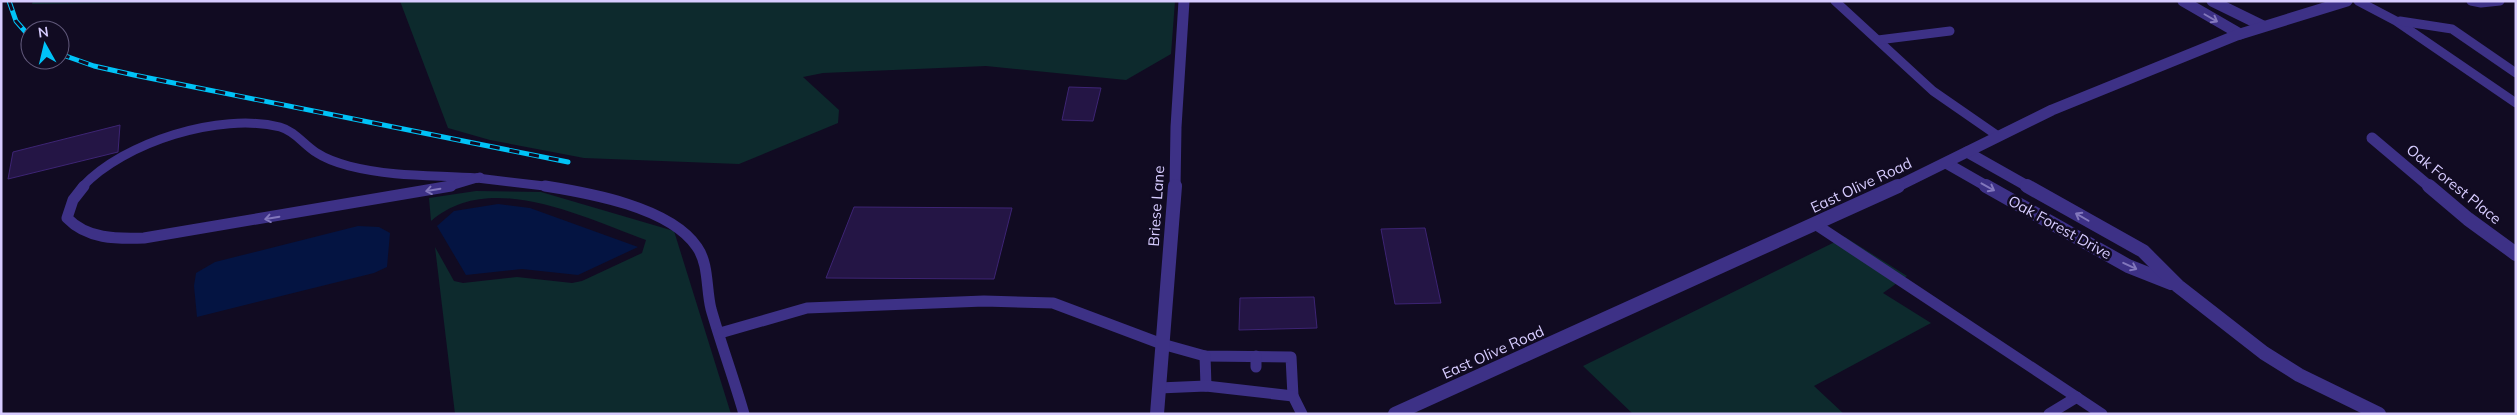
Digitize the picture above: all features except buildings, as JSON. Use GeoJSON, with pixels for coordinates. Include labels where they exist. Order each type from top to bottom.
{"type":"FeatureCollection","features":[{"type":"Feature","properties":{"kind":"street","name":"Briese Lane"},"geometry":{"type":"LineString","coordinates":[[1157,414],[1176,179],[1176,127],[1184,1]]}},
{"type":"Feature","properties":{"kind":"street"},"geometry":{"type":"LineString","coordinates":[[2183,1],[2240,34]]}},
{"type":"Feature","properties":{"kind":"street"},"geometry":{"type":"LineString","coordinates":[[2212,1],[2263,26]]}},
{"type":"Feature","properties":{"kind":"street","name":"East Olive Road"},"geometry":{"type":"LineString","coordinates":[[1395,414],[1815,224],[1946,163],[2052,110],[2240,34],[2347,1]]}},
{"type":"Feature","properties":{"kind":"street","name":"Oak Forest Place"},"geometry":{"type":"LineString","coordinates":[[2372,138],[2468,219],[2516,254]]}},
{"type":"Feature","properties":{"kind":"street","name":"Oak Forest Drive"},"geometry":{"type":"LineString","coordinates":[[1967,152],[2143,251],[2178,286],[2264,353],[2299,375],[2379,414]]}},
{"type":"Feature","properties":{"kind":"street","name":"Oak Forest Drive"},"geometry":{"type":"LineString","coordinates":[[1946,163],[2128,266],[2178,286]]}},
{"type":"Feature","properties":{"kind":"lane"},"geometry":{"type":"LineString","coordinates":[[1835,1],[1933,91],[1998,136]]}},
{"type":"Feature","properties":{"kind":"lane"},"geometry":{"type":"LineString","coordinates":[[2358,1],[2396,21],[2516,104]]}},
{"type":"Feature","properties":{"kind":"lane"},"geometry":{"type":"LineString","coordinates":[[2471,1],[2482,3],[2500,1]]}},
{"type":"Feature","properties":{"kind":"lane"},"geometry":{"type":"LineString","coordinates":[[2396,21],[2452,29],[2516,73]]}},
{"type":"Feature","properties":{"kind":"lane"},"geometry":{"type":"LineString","coordinates":[[1878,40],[1950,30]]}},
{"type":"Feature","properties":{"kind":"lane"},"geometry":{"type":"LineString","coordinates":[[480,178],[444,188],[383,199],[144,238],[119,239],[88,233],[72,226],[67,218],[76,194],[88,180],[132,152],[194,129],[214,124],[240,122],[282,127],[302,139],[318,154],[353,167],[408,176],[480,178],[534,182],[619,203],[660,216],[688,236],[702,254],[708,293],[744,414]]}},
{"type":"Feature","properties":{"kind":"lane"},"geometry":{"type":"LineString","coordinates":[[1815,224],[2102,414]]}},
{"type":"Feature","properties":{"kind":"lane"},"geometry":{"type":"LineString","coordinates":[[720,333],[807,308],[984,301],[1053,303],[1162,344],[1206,356],[1256,362],[1292,357],[1293,396],[1302,414]]}},
{"type":"Feature","properties":{"kind":"lane"},"geometry":{"type":"LineString","coordinates":[[1206,356],[1206,386]]}},
{"type":"Feature","properties":{"kind":"lane"},"geometry":{"type":"LineString","coordinates":[[1159,388],[1206,386],[1258,389],[1293,396]]}},
{"type":"Feature","properties":{"kind":"lane"},"geometry":{"type":"LineString","coordinates":[[2050,414],[2077,397]]}},
{"type":"Feature","properties":{"kind":"green space"},"geometry":{"type":"Polygon","coordinates":[[[33,1],[254,1],[32,4],[33,1]]]}},
{"type":"Feature","properties":{"kind":"green space"},"geometry":{"type":"Polygon","coordinates":[[[400,1],[1175,1],[1171,54],[1126,80],[986,66],[823,73],[803,77],[839,110],[838,123],[739,164],[584,158],[490,140],[448,128],[400,1]]]}},
{"type":"Feature","properties":{"kind":"green space"},"geometry":{"type":"Polygon","coordinates":[[[476,191],[541,192],[674,231],[731,414],[455,414],[435,247],[454,281],[463,283],[517,277],[572,283],[582,281],[642,253],[646,240],[566,211],[509,198],[481,199],[455,206],[431,221],[429,198],[476,191]]]}},
{"type":"Feature","properties":{"kind":"green space"},"geometry":{"type":"Polygon","coordinates":[[[1845,237],[1907,276],[1883,293],[1931,323],[1814,386],[1844,414],[1633,414],[1583,366],[1845,237]]]}},
{"type":"Feature","properties":{"kind":"water"},"geometry":{"type":"Polygon","coordinates":[[[498,204],[530,208],[638,247],[578,275],[522,269],[466,275],[437,226],[454,211],[498,204]]]}},
{"type":"Feature","properties":{"kind":"water"},"geometry":{"type":"Polygon","coordinates":[[[358,226],[379,227],[390,233],[387,267],[374,273],[197,317],[194,286],[196,273],[215,262],[358,226]]]}},
{"type":"Feature","properties":{"kind":"railway"},"geometry":{"type":"LineString","coordinates":[[9,1],[16,21],[20,26]]}},
{"type":"Feature","properties":{"kind":"railway"},"geometry":{"type":"LineString","coordinates":[[70,58],[94,66],[134,75],[568,162]]}}]}
